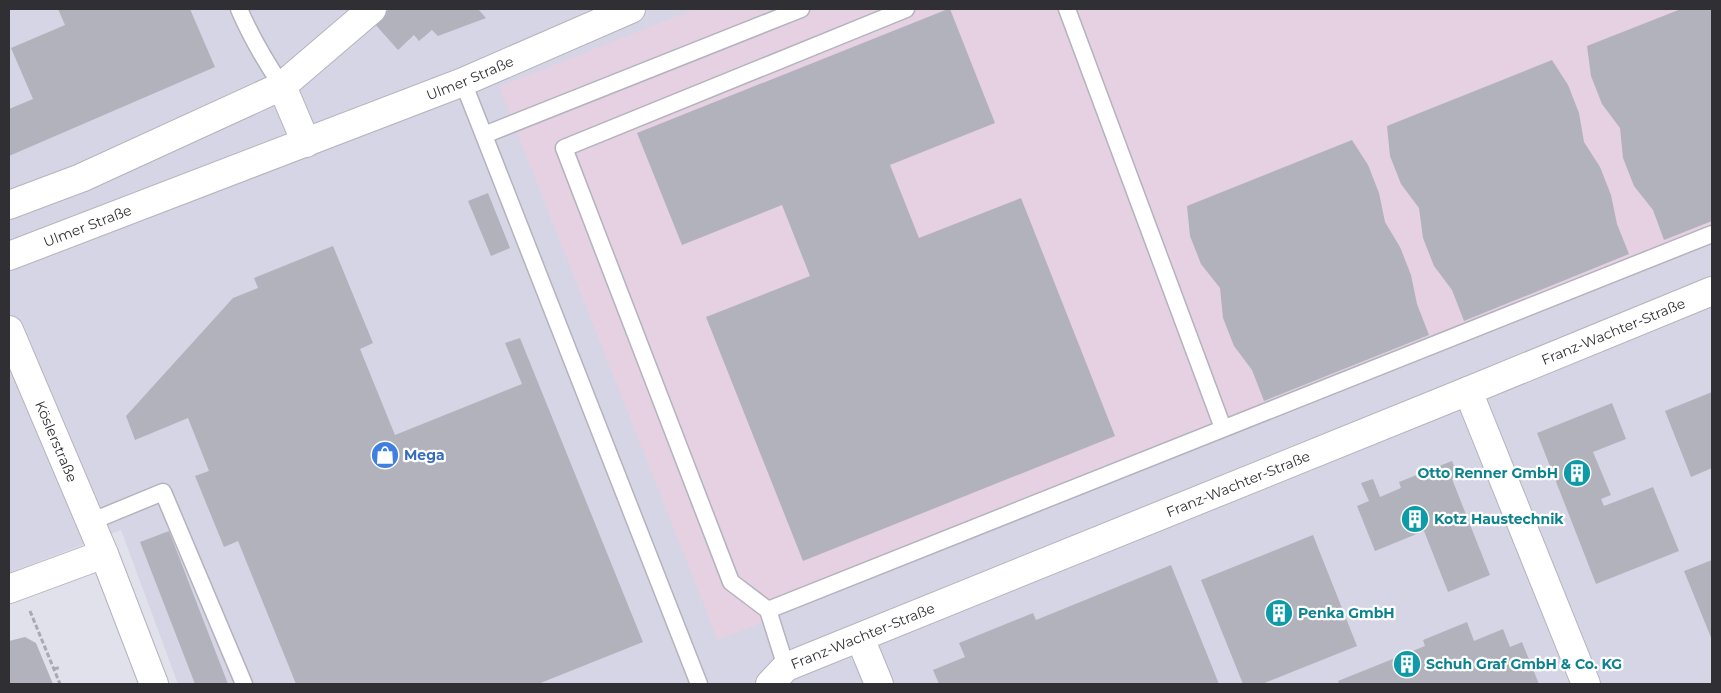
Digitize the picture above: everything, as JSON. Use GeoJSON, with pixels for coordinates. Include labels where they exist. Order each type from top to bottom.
{"type":"FeatureCollection","features":[{"type":"Feature","properties":{"kind":"street"},"geometry":{"type":"LineString","coordinates":[[9,205],[81,178],[282,86],[372,9]]}},
{"type":"Feature","properties":{"kind":"street","name":"Ulmer Straße"},"geometry":{"type":"LineString","coordinates":[[9,256],[463,82],[632,9]]}},
{"type":"Feature","properties":{"kind":"street"},"geometry":{"type":"LineString","coordinates":[[282,86],[306,143]]}},
{"type":"Feature","properties":{"kind":"street","name":"Franz-Wachter-Straße"},"geometry":{"type":"LineString","coordinates":[[778,676],[860,638],[1468,392],[1712,291]]}},
{"type":"Feature","properties":{"kind":"street","name":"Köslerstraße"},"geometry":{"type":"LineString","coordinates":[[9,330],[104,554],[154,684]]}},
{"type":"Feature","properties":{"kind":"street"},"geometry":{"type":"LineString","coordinates":[[1468,392],[1586,684]]}},
{"type":"Feature","properties":{"kind":"street"},"geometry":{"type":"LineString","coordinates":[[14,587],[104,554]]}},
{"type":"Feature","properties":{"kind":"street"},"geometry":{"type":"LineString","coordinates":[[860,638],[879,684]]}},
{"type":"Feature","properties":{"kind":"lane"},"geometry":{"type":"LineString","coordinates":[[239,9],[249,33],[282,86]]}},
{"type":"Feature","properties":{"kind":"lane"},"geometry":{"type":"LineString","coordinates":[[484,135],[801,9]]}},
{"type":"Feature","properties":{"kind":"lane"},"geometry":{"type":"LineString","coordinates":[[778,676],[768,610],[731,582],[564,148],[906,9]]}},
{"type":"Feature","properties":{"kind":"lane"},"geometry":{"type":"LineString","coordinates":[[1067,9],[1223,428]]}},
{"type":"Feature","properties":{"kind":"lane"},"geometry":{"type":"LineString","coordinates":[[463,82],[699,684]]}},
{"type":"Feature","properties":{"kind":"lane"},"geometry":{"type":"LineString","coordinates":[[768,610],[1712,234]]}},
{"type":"Feature","properties":{"kind":"lane"},"geometry":{"type":"LineString","coordinates":[[90,522],[163,492],[244,684]]}},
{"type":"Feature","properties":{"kind":"path"},"geometry":{"type":"LineString","coordinates":[[14,587],[60,684]]}},
{"type":"Feature","properties":{"kind":"path"},"geometry":{"type":"LineString","coordinates":[[54,669],[61,667]]}},
{"type":"Feature","properties":{"kind":"shaded area"},"geometry":{"type":"Polygon","coordinates":[[[9,9],[1712,9],[1712,684],[178,684],[121,530],[9,573],[9,9]]]}},
{"type":"Feature","properties":{"kind":"shaded area"},"geometry":{"type":"Polygon","coordinates":[[[695,9],[1712,9],[1712,244],[718,640],[499,87],[695,9]]]}},
{"type":"Feature","properties":{"kind":"building"},"geometry":{"type":"Polygon","coordinates":[[[58,9],[190,9],[215,67],[9,156],[9,109],[33,99],[11,48],[65,25],[58,9]]]}},
{"type":"Feature","properties":{"kind":"building"},"geometry":{"type":"Polygon","coordinates":[[[389,9],[478,9],[486,18],[438,36],[432,30],[419,41],[414,35],[398,50],[374,23],[389,9]]]}},
{"type":"Feature","properties":{"kind":"building"},"geometry":{"type":"Polygon","coordinates":[[[950,9],[995,123],[890,165],[919,238],[1021,198],[1115,436],[803,561],[706,317],[810,276],[782,205],[682,245],[637,133],[950,9]]]}},
{"type":"Feature","properties":{"kind":"building"},"geometry":{"type":"Polygon","coordinates":[[[1681,9],[1712,9],[1712,221],[1664,240],[1653,210],[1634,186],[1623,158],[1620,128],[1602,104],[1591,76],[1587,46],[1681,9]]]}},
{"type":"Feature","properties":{"kind":"building"},"geometry":{"type":"Polygon","coordinates":[[[1552,60],[1568,85],[1579,113],[1584,142],[1600,167],[1611,195],[1617,224],[1629,254],[1464,321],[1452,290],[1434,266],[1423,238],[1419,208],[1401,184],[1390,156],[1387,126],[1552,60]]]}},
{"type":"Feature","properties":{"kind":"building"},"geometry":{"type":"Polygon","coordinates":[[[1352,140],[1368,165],[1379,193],[1385,222],[1400,247],[1411,275],[1417,304],[1429,335],[1264,401],[1252,370],[1234,346],[1223,318],[1220,288],[1201,264],[1190,236],[1187,206],[1352,140]]]}},
{"type":"Feature","properties":{"kind":"building"},"geometry":{"type":"Polygon","coordinates":[[[488,193],[510,248],[491,256],[468,201],[488,193]]]}},
{"type":"Feature","properties":{"kind":"building","name":"Mega"},"geometry":{"type":"Polygon","coordinates":[[[333,246],[373,343],[360,349],[395,435],[522,384],[505,343],[520,338],[643,642],[538,684],[296,684],[238,541],[224,547],[195,476],[209,471],[188,418],[135,440],[126,416],[233,298],[258,288],[254,278],[333,246]]]}},
{"type":"Feature","properties":{"kind":"building"},"geometry":{"type":"Polygon","coordinates":[[[1712,392],[1712,468],[1691,477],[1665,411],[1712,392]]]}},
{"type":"Feature","properties":{"kind":"building"},"geometry":{"type":"Polygon","coordinates":[[[1612,403],[1626,439],[1593,452],[1611,495],[1601,499],[1604,506],[1653,487],[1679,551],[1596,584],[1537,433],[1612,403]]]}},
{"type":"Feature","properties":{"kind":"building","name":"Kotz Haustechnik"},"geometry":{"type":"Polygon","coordinates":[[[1452,461],[1458,476],[1452,479],[1490,575],[1448,592],[1424,531],[1375,551],[1357,506],[1369,501],[1361,483],[1373,479],[1380,497],[1401,488],[1399,482],[1452,461]]]}},
{"type":"Feature","properties":{"kind":"building"},"geometry":{"type":"Polygon","coordinates":[[[169,531],[228,684],[195,684],[140,542],[169,531]]]}},
{"type":"Feature","properties":{"kind":"building","name":"Penka GmbH"},"geometry":{"type":"Polygon","coordinates":[[[1313,535],[1357,646],[1262,684],[1243,684],[1201,580],[1313,535]]]}},
{"type":"Feature","properties":{"kind":"building"},"geometry":{"type":"Polygon","coordinates":[[[1712,560],[1712,640],[1684,571],[1712,560]]]}},
{"type":"Feature","properties":{"kind":"building"},"geometry":{"type":"Polygon","coordinates":[[[1171,565],[1219,684],[939,684],[933,670],[965,657],[959,643],[1033,613],[1036,620],[1171,565]]]}},
{"type":"Feature","properties":{"kind":"building"},"geometry":{"type":"Polygon","coordinates":[[[1467,622],[1474,641],[1503,629],[1510,647],[1522,642],[1539,684],[1339,684],[1338,681],[1425,646],[1423,640],[1467,622]]]}},
{"type":"Feature","properties":{"kind":"building"},"geometry":{"type":"Polygon","coordinates":[[[25,637],[36,643],[53,684],[9,684],[9,641],[25,637]]]}},
{"type":"Feature","properties":{"kind":"place","name":"Mega"},"geometry":{"type":"Point","coordinates":[385,455]}},
{"type":"Feature","properties":{"kind":"place","name":"Otto Renner GmbH"},"geometry":{"type":"Point","coordinates":[1577,473]}},
{"type":"Feature","properties":{"kind":"place","name":"Kotz Haustechnik"},"geometry":{"type":"Point","coordinates":[1415,519]}},
{"type":"Feature","properties":{"kind":"place","name":"Penka GmbH"},"geometry":{"type":"Point","coordinates":[1279,613]}},
{"type":"Feature","properties":{"kind":"place","name":"Schuh Graf GmbH & Co. KG"},"geometry":{"type":"Point","coordinates":[1407,664]}}]}
